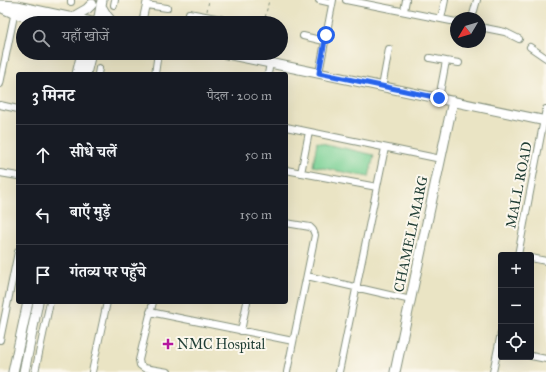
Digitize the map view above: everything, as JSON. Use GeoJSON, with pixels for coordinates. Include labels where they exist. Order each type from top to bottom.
{"type":"FeatureCollection","features":[{"type":"Feature","properties":{"kind":"street"},"geometry":{"type":"LineString","coordinates":[[319,0],[332,1],[319,73]]}},
{"type":"Feature","properties":{"kind":"street"},"geometry":{"type":"LineString","coordinates":[[346,0],[371,2],[450,21]]}},
{"type":"Feature","properties":{"kind":"street"},"geometry":{"type":"LineString","coordinates":[[404,11],[406,0]]}},
{"type":"Feature","properties":{"kind":"street"},"geometry":{"type":"LineString","coordinates":[[441,19],[445,0]]}},
{"type":"Feature","properties":{"kind":"street"},"geometry":{"type":"LineString","coordinates":[[474,12],[477,0]]}},
{"type":"Feature","properties":{"kind":"street"},"geometry":{"type":"LineString","coordinates":[[143,16],[146,2],[167,8]]}},
{"type":"Feature","properties":{"kind":"street"},"geometry":{"type":"LineString","coordinates":[[76,16],[97,3]]}},
{"type":"Feature","properties":{"kind":"street"},"geometry":{"type":"LineString","coordinates":[[94,16],[97,3]]}},
{"type":"Feature","properties":{"kind":"street"},"geometry":{"type":"LineString","coordinates":[[97,3],[106,16]]}},
{"type":"Feature","properties":{"kind":"street"},"geometry":{"type":"LineString","coordinates":[[0,6],[21,7],[64,16]]}},
{"type":"Feature","properties":{"kind":"street"},"geometry":{"type":"LineString","coordinates":[[21,7],[41,16]]}},
{"type":"Feature","properties":{"kind":"street"},"geometry":{"type":"LineString","coordinates":[[189,13],[196,16]]}},
{"type":"Feature","properties":{"kind":"street"},"geometry":{"type":"LineString","coordinates":[[0,84],[2,65],[16,22]]}},
{"type":"Feature","properties":{"kind":"street"},"geometry":{"type":"LineString","coordinates":[[486,28],[505,32],[519,39]]}},
{"type":"Feature","properties":{"kind":"street"},"geometry":{"type":"LineString","coordinates":[[303,36],[324,41]]}},
{"type":"Feature","properties":{"kind":"street"},"geometry":{"type":"LineString","coordinates":[[530,47],[546,58]]}},
{"type":"Feature","properties":{"kind":"street"},"geometry":{"type":"LineString","coordinates":[[382,86],[389,48]]}},
{"type":"Feature","properties":{"kind":"street"},"geometry":{"type":"LineString","coordinates":[[430,58],[459,63]]}},
{"type":"Feature","properties":{"kind":"street"},"geometry":{"type":"LineString","coordinates":[[77,72],[80,60]]}},
{"type":"Feature","properties":{"kind":"street"},"geometry":{"type":"LineString","coordinates":[[86,72],[89,60]]}},
{"type":"Feature","properties":{"kind":"street"},"geometry":{"type":"LineString","coordinates":[[155,72],[157,60]]}},
{"type":"Feature","properties":{"kind":"street"},"geometry":{"type":"LineString","coordinates":[[264,60],[270,63],[545,121]]}},
{"type":"Feature","properties":{"kind":"street"},"geometry":{"type":"LineString","coordinates":[[439,98],[446,61]]}},
{"type":"Feature","properties":{"kind":"street"},"geometry":{"type":"LineString","coordinates":[[268,72],[270,63]]}},
{"type":"Feature","properties":{"kind":"street","name":"CHAMELI MARG"},"geometry":{"type":"LineString","coordinates":[[395,372],[453,101]]}},
{"type":"Feature","properties":{"kind":"street"},"geometry":{"type":"LineString","coordinates":[[0,105],[16,109]]}},
{"type":"Feature","properties":{"kind":"street","name":"MALL ROAD"},"geometry":{"type":"LineString","coordinates":[[519,252],[545,121],[546,109]]}},
{"type":"Feature","properties":{"kind":"street"},"geometry":{"type":"LineString","coordinates":[[288,127],[441,159]]}},
{"type":"Feature","properties":{"kind":"street"},"geometry":{"type":"LineString","coordinates":[[301,173],[309,132]]}},
{"type":"Feature","properties":{"kind":"street"},"geometry":{"type":"LineString","coordinates":[[339,372],[385,148]]}},
{"type":"Feature","properties":{"kind":"street"},"geometry":{"type":"LineString","coordinates":[[288,170],[377,187]]}},
{"type":"Feature","properties":{"kind":"street"},"geometry":{"type":"LineString","coordinates":[[0,173],[16,176]]}},
{"type":"Feature","properties":{"kind":"street"},"geometry":{"type":"LineString","coordinates":[[287,372],[315,235],[310,227],[288,223]]}},
{"type":"Feature","properties":{"kind":"street"},"geometry":{"type":"LineString","coordinates":[[534,258],[546,260]]}},
{"type":"Feature","properties":{"kind":"street"},"geometry":{"type":"LineString","coordinates":[[0,340],[16,262]]}},
{"type":"Feature","properties":{"kind":"street"},"geometry":{"type":"LineString","coordinates":[[307,276],[411,300]]}},
{"type":"Feature","properties":{"kind":"street"},"geometry":{"type":"LineString","coordinates":[[14,372],[28,304]]}},
{"type":"Feature","properties":{"kind":"street"},"geometry":{"type":"LineString","coordinates":[[24,372],[38,304]]}},
{"type":"Feature","properties":{"kind":"street"},"geometry":{"type":"LineString","coordinates":[[35,372],[50,304]]}},
{"type":"Feature","properties":{"kind":"street"},"geometry":{"type":"LineString","coordinates":[[92,372],[107,304]]}},
{"type":"Feature","properties":{"kind":"street"},"geometry":{"type":"LineString","coordinates":[[152,304],[139,360],[140,365],[144,368],[168,372]]}},
{"type":"Feature","properties":{"kind":"street"},"geometry":{"type":"LineString","coordinates":[[242,331],[247,304]]}},
{"type":"Feature","properties":{"kind":"street"},"geometry":{"type":"LineString","coordinates":[[150,312],[293,341]]}},
{"type":"Feature","properties":{"kind":"street"},"geometry":{"type":"LineString","coordinates":[[493,372],[498,354]]}},
{"type":"Feature","properties":{"kind":"street"},"geometry":{"type":"LineString","coordinates":[[534,357],[546,359]]}},
{"type":"Feature","properties":{"kind":"path"},"geometry":{"type":"LineString","coordinates":[[206,16],[209,0]]}},
{"type":"Feature","properties":{"kind":"path"},"geometry":{"type":"LineString","coordinates":[[266,16],[269,0]]}},
{"type":"Feature","properties":{"kind":"green space"},"geometry":{"type":"Polygon","coordinates":[[[317,142],[374,155],[369,177],[313,166],[317,142]]]}},
{"type":"Feature","properties":{"kind":"place","name":"NMC Hospital"},"geometry":{"type":"Point","coordinates":[168,344]}},
{"type":"Feature","properties":{"kind":"route"},"geometry":{"type":"LineString","coordinates":[[326,35],[319,73],[439,98]]}}]}
